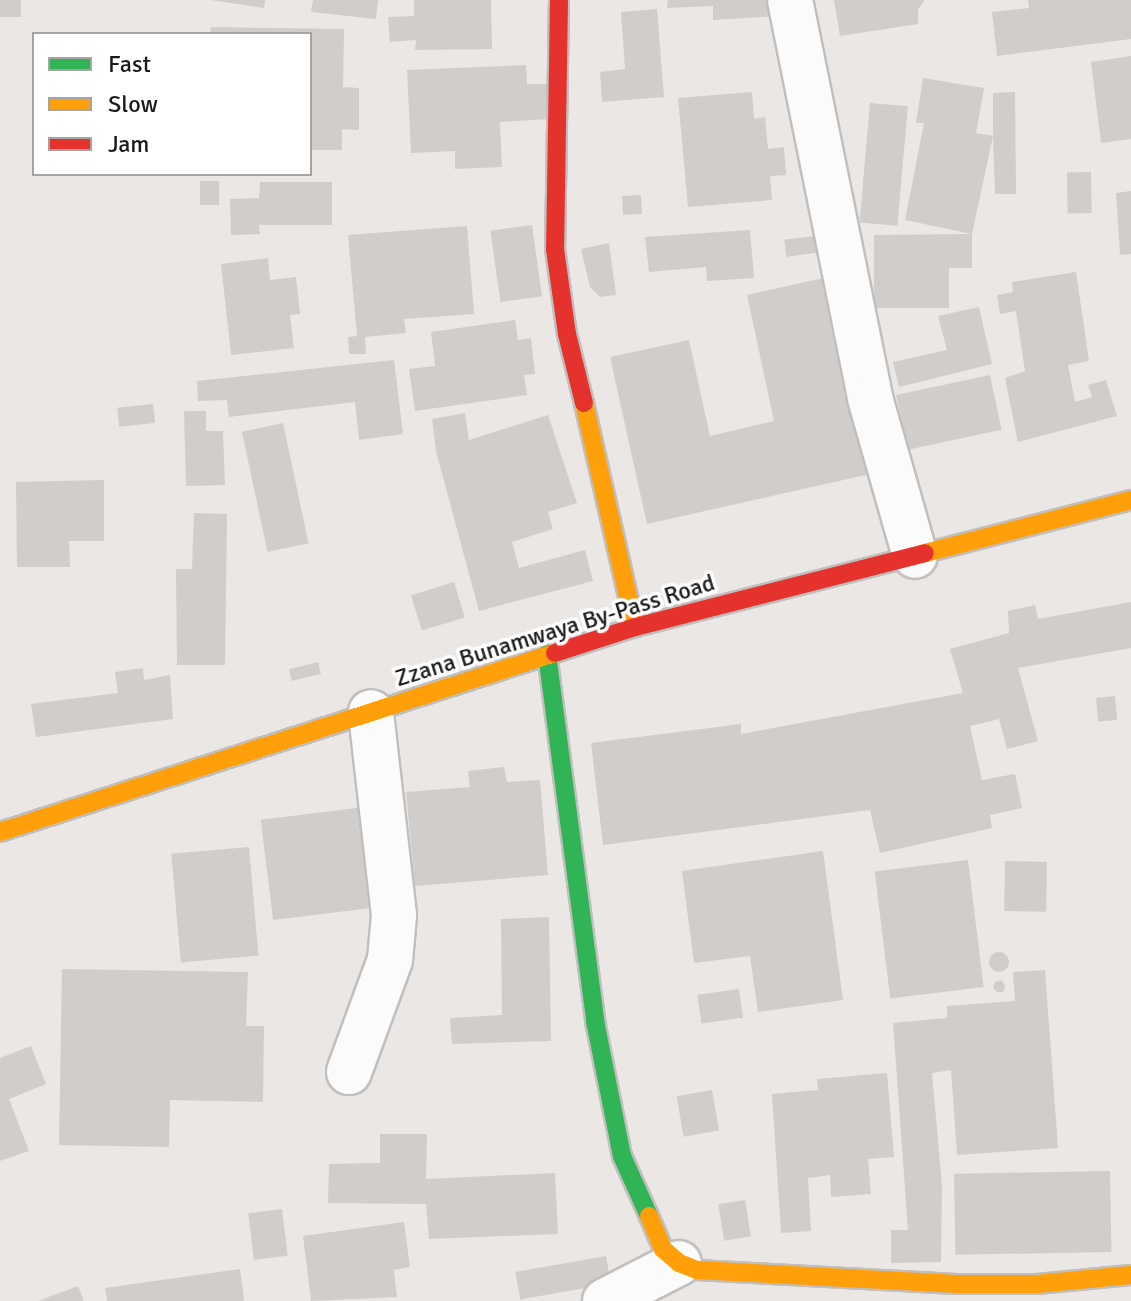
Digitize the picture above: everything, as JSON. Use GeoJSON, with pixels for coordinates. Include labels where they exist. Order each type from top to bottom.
{"type":"FeatureCollection","features":[{"type":"Feature","properties":{"kind":"street"},"geometry":{"type":"LineString","coordinates":[[559,0],[555,249],[567,334],[603,477],[635,627]]}},
{"type":"Feature","properties":{"kind":"street"},"geometry":{"type":"LineString","coordinates":[[790,0],[870,398],[915,556]]}},
{"type":"Feature","properties":{"kind":"street","name":"Zzana Bunamwaya By-Pass Road"},"geometry":{"type":"LineString","coordinates":[[0,832],[635,627],[1131,500]]}},
{"type":"Feature","properties":{"kind":"street"},"geometry":{"type":"LineString","coordinates":[[547,654],[595,1021],[622,1156],[663,1249],[679,1263],[697,1270],[957,1284],[1037,1284],[1131,1275]]}},
{"type":"Feature","properties":{"kind":"street"},"geometry":{"type":"LineString","coordinates":[[349,1072],[390,960],[394,915],[371,712]]}},
{"type":"Feature","properties":{"kind":"street"},"geometry":{"type":"LineString","coordinates":[[605,1301],[679,1263]]}},
{"type":"Feature","properties":{"kind":"building"},"geometry":{"type":"Polygon","coordinates":[[[0,0],[21,0],[21,17],[0,17],[0,0]]]}},
{"type":"Feature","properties":{"kind":"building"},"geometry":{"type":"Polygon","coordinates":[[[211,0],[265,0],[264,8],[211,0]]]}},
{"type":"Feature","properties":{"kind":"building"},"geometry":{"type":"Polygon","coordinates":[[[313,0],[378,0],[376,19],[311,12],[313,0]]]}},
{"type":"Feature","properties":{"kind":"building"},"geometry":{"type":"Polygon","coordinates":[[[414,0],[491,0],[492,49],[415,50],[416,40],[390,42],[388,17],[414,16],[414,0]]]}},
{"type":"Feature","properties":{"kind":"building"},"geometry":{"type":"Polygon","coordinates":[[[668,0],[779,0],[780,16],[713,20],[713,6],[667,8],[668,0]]]}},
{"type":"Feature","properties":{"kind":"building"},"geometry":{"type":"Polygon","coordinates":[[[834,0],[925,0],[918,9],[918,24],[840,36],[834,0]]]}},
{"type":"Feature","properties":{"kind":"building"},"geometry":{"type":"Polygon","coordinates":[[[1028,0],[1131,0],[1131,39],[997,56],[992,12],[1029,8],[1028,0]]]}},
{"type":"Feature","properties":{"kind":"building"},"geometry":{"type":"Polygon","coordinates":[[[657,9],[664,97],[602,102],[600,72],[625,69],[621,12],[657,9]]]}},
{"type":"Feature","properties":{"kind":"building"},"geometry":{"type":"Polygon","coordinates":[[[211,27],[344,29],[343,87],[359,88],[359,130],[342,129],[342,150],[312,150],[312,32],[210,32],[211,27]]]}},
{"type":"Feature","properties":{"kind":"building"},"geometry":{"type":"Polygon","coordinates":[[[1131,56],[1131,139],[1101,143],[1091,62],[1131,56]]]}},
{"type":"Feature","properties":{"kind":"building"},"geometry":{"type":"Polygon","coordinates":[[[526,65],[527,84],[548,84],[549,119],[500,122],[502,167],[455,169],[455,151],[411,153],[407,70],[526,65]]]}},
{"type":"Feature","properties":{"kind":"building"},"geometry":{"type":"Polygon","coordinates":[[[923,78],[984,88],[976,133],[993,136],[972,234],[905,220],[924,123],[916,123],[923,78]]]}},
{"type":"Feature","properties":{"kind":"building"},"geometry":{"type":"Polygon","coordinates":[[[752,92],[754,119],[765,117],[768,149],[784,147],[786,175],[770,176],[772,200],[688,207],[678,98],[752,92]]]}},
{"type":"Feature","properties":{"kind":"building"},"geometry":{"type":"Polygon","coordinates":[[[1015,92],[1016,194],[995,194],[993,93],[1015,92]]]}},
{"type":"Feature","properties":{"kind":"building"},"geometry":{"type":"Polygon","coordinates":[[[870,103],[908,106],[897,226],[860,223],[870,103]]]}},
{"type":"Feature","properties":{"kind":"building"},"geometry":{"type":"Polygon","coordinates":[[[1067,172],[1091,172],[1092,213],[1068,213],[1067,172]]]}},
{"type":"Feature","properties":{"kind":"building"},"geometry":{"type":"Polygon","coordinates":[[[200,181],[219,181],[219,205],[200,205],[200,181]]]}},
{"type":"Feature","properties":{"kind":"building"},"geometry":{"type":"Polygon","coordinates":[[[260,182],[332,182],[332,225],[259,225],[260,234],[231,235],[230,199],[259,198],[260,182]]]}},
{"type":"Feature","properties":{"kind":"building"},"geometry":{"type":"Polygon","coordinates":[[[1131,191],[1131,254],[1120,255],[1116,193],[1131,191]]]}},
{"type":"Feature","properties":{"kind":"building"},"geometry":{"type":"Polygon","coordinates":[[[641,195],[642,214],[623,215],[622,196],[641,195]]]}},
{"type":"Feature","properties":{"kind":"building"},"geometry":{"type":"Polygon","coordinates":[[[532,225],[542,296],[500,302],[490,231],[532,225]]]}},
{"type":"Feature","properties":{"kind":"building"},"geometry":{"type":"Polygon","coordinates":[[[467,226],[474,314],[404,319],[406,333],[365,337],[366,354],[349,354],[348,337],[357,336],[348,235],[467,226]]]}},
{"type":"Feature","properties":{"kind":"building"},"geometry":{"type":"Polygon","coordinates":[[[750,230],[754,278],[707,281],[706,267],[649,272],[645,237],[750,230]]]}},
{"type":"Feature","properties":{"kind":"building"},"geometry":{"type":"Polygon","coordinates":[[[972,234],[972,268],[949,268],[949,308],[874,308],[874,235],[972,234]]]}},
{"type":"Feature","properties":{"kind":"building"},"geometry":{"type":"Polygon","coordinates":[[[823,235],[825,252],[786,257],[784,240],[823,235]]]}},
{"type":"Feature","properties":{"kind":"building"},"geometry":{"type":"Polygon","coordinates":[[[609,243],[616,295],[600,297],[590,287],[581,249],[609,243]]]}},
{"type":"Feature","properties":{"kind":"building"},"geometry":{"type":"Polygon","coordinates":[[[268,258],[270,280],[296,277],[300,314],[290,315],[294,348],[231,355],[221,264],[268,258]]]}},
{"type":"Feature","properties":{"kind":"building"},"geometry":{"type":"Polygon","coordinates":[[[1076,272],[1089,361],[1068,365],[1075,402],[1092,397],[1088,385],[1106,380],[1117,416],[1018,442],[1005,378],[1025,371],[1016,311],[1000,314],[997,295],[1013,292],[1012,282],[1076,272]]]}},
{"type":"Feature","properties":{"kind":"building"},"geometry":{"type":"Polygon","coordinates":[[[828,277],[870,474],[647,524],[610,357],[689,340],[710,436],[774,421],[747,295],[828,277]]]}},
{"type":"Feature","properties":{"kind":"building"},"geometry":{"type":"Polygon","coordinates":[[[979,307],[992,364],[899,387],[893,362],[947,350],[938,316],[979,307]]]}},
{"type":"Feature","properties":{"kind":"building"},"geometry":{"type":"Polygon","coordinates":[[[515,320],[518,340],[531,338],[535,374],[524,375],[527,395],[415,411],[409,369],[435,366],[431,332],[515,320]]]}},
{"type":"Feature","properties":{"kind":"building"},"geometry":{"type":"Polygon","coordinates":[[[394,360],[403,434],[359,440],[355,402],[229,417],[227,400],[198,401],[197,381],[394,360]]]}},
{"type":"Feature","properties":{"kind":"building"},"geometry":{"type":"Polygon","coordinates":[[[990,375],[1002,430],[908,450],[896,395],[990,375]]]}},
{"type":"Feature","properties":{"kind":"building"},"geometry":{"type":"Polygon","coordinates":[[[153,404],[155,423],[119,427],[117,408],[153,404]]]}},
{"type":"Feature","properties":{"kind":"building"},"geometry":{"type":"Polygon","coordinates":[[[184,411],[206,411],[206,431],[223,431],[225,485],[186,486],[184,411]]]}},
{"type":"Feature","properties":{"kind":"building"},"geometry":{"type":"Polygon","coordinates":[[[465,413],[469,440],[548,415],[577,503],[548,512],[553,529],[512,542],[519,568],[585,550],[593,581],[479,611],[436,451],[432,419],[465,413]]]}},
{"type":"Feature","properties":{"kind":"building"},"geometry":{"type":"Polygon","coordinates":[[[283,423],[309,543],[267,552],[242,432],[283,423]]]}},
{"type":"Feature","properties":{"kind":"building"},"geometry":{"type":"Polygon","coordinates":[[[104,480],[104,541],[69,541],[70,567],[17,567],[16,482],[104,480]]]}},
{"type":"Feature","properties":{"kind":"building"},"geometry":{"type":"Polygon","coordinates":[[[194,513],[227,514],[225,665],[177,665],[176,569],[192,569],[194,513]]]}},
{"type":"Feature","properties":{"kind":"building"},"geometry":{"type":"Polygon","coordinates":[[[454,582],[465,617],[422,631],[411,595],[454,582]]]}},
{"type":"Feature","properties":{"kind":"building"},"geometry":{"type":"Polygon","coordinates":[[[1131,602],[1131,648],[1018,668],[1038,741],[1007,749],[999,719],[970,726],[982,780],[1015,774],[1022,808],[990,815],[992,828],[880,853],[870,810],[603,845],[591,743],[741,724],[741,734],[963,693],[950,649],[1009,633],[1008,611],[1035,605],[1038,619],[1131,602]]]}},
{"type":"Feature","properties":{"kind":"building"},"geometry":{"type":"Polygon","coordinates":[[[318,662],[321,674],[292,681],[289,669],[318,662]]]}},
{"type":"Feature","properties":{"kind":"building"},"geometry":{"type":"Polygon","coordinates":[[[143,668],[144,680],[170,675],[173,719],[36,737],[31,704],[118,693],[115,672],[143,668]]]}},
{"type":"Feature","properties":{"kind":"building"},"geometry":{"type":"Polygon","coordinates":[[[1115,696],[1117,720],[1098,722],[1096,698],[1115,696]]]}},
{"type":"Feature","properties":{"kind":"building"},"geometry":{"type":"Polygon","coordinates":[[[504,767],[507,782],[540,780],[548,875],[415,886],[406,792],[470,787],[468,771],[504,767]]]}},
{"type":"Feature","properties":{"kind":"building"},"geometry":{"type":"Polygon","coordinates":[[[365,807],[377,907],[273,920],[261,820],[365,807]]]}},
{"type":"Feature","properties":{"kind":"building"},"geometry":{"type":"Polygon","coordinates":[[[249,847],[258,956],[181,962],[171,854],[249,847]]]}},
{"type":"Feature","properties":{"kind":"building"},"geometry":{"type":"Polygon","coordinates":[[[823,851],[843,1000],[758,1012],[750,956],[694,963],[682,871],[823,851]]]}},
{"type":"Feature","properties":{"kind":"building"},"geometry":{"type":"Polygon","coordinates":[[[968,860],[984,987],[890,999],[875,871],[968,860]]]}},
{"type":"Feature","properties":{"kind":"building"},"geometry":{"type":"Polygon","coordinates":[[[1005,861],[1047,862],[1046,912],[1004,911],[1005,861]]]}},
{"type":"Feature","properties":{"kind":"building"},"geometry":{"type":"Polygon","coordinates":[[[549,917],[551,1041],[452,1044],[450,1018],[502,1015],[501,919],[549,917]]]}},
{"type":"Feature","properties":{"kind":"building"},"geometry":{"type":"Polygon","coordinates":[[[999,952],[1006,955],[1009,962],[1006,969],[999,972],[992,969],[989,962],[992,955],[999,952]]]}},
{"type":"Feature","properties":{"kind":"building"},"geometry":{"type":"Polygon","coordinates":[[[62,969],[248,972],[246,1026],[264,1026],[263,1102],[170,1100],[169,1147],[59,1145],[62,969]]]}},
{"type":"Feature","properties":{"kind":"building"},"geometry":{"type":"Polygon","coordinates":[[[1045,970],[1058,1148],[957,1155],[951,1070],[932,1073],[942,1186],[941,1262],[891,1263],[891,1230],[908,1230],[893,1023],[947,1018],[947,1006],[1015,1001],[1013,972],[1045,970]]]}},
{"type":"Feature","properties":{"kind":"building"},"geometry":{"type":"Polygon","coordinates":[[[1002,980],[1005,986],[1003,992],[997,992],[993,988],[995,982],[1002,980]]]}},
{"type":"Feature","properties":{"kind":"building"},"geometry":{"type":"Polygon","coordinates":[[[739,989],[743,1018],[701,1024],[697,995],[739,989]]]}},
{"type":"Feature","properties":{"kind":"building"},"geometry":{"type":"Polygon","coordinates":[[[31,1046],[46,1084],[9,1099],[29,1151],[0,1161],[0,1058],[31,1046]]]}},
{"type":"Feature","properties":{"kind":"building"},"geometry":{"type":"Polygon","coordinates":[[[887,1073],[894,1157],[868,1159],[871,1194],[831,1197],[830,1175],[808,1178],[811,1231],[781,1233],[772,1094],[818,1090],[817,1079],[887,1073]]]}},
{"type":"Feature","properties":{"kind":"building"},"geometry":{"type":"Polygon","coordinates":[[[712,1090],[719,1130],[684,1137],[677,1096],[712,1090]]]}},
{"type":"Feature","properties":{"kind":"building"},"geometry":{"type":"Polygon","coordinates":[[[380,1134],[427,1134],[426,1179],[555,1173],[558,1234],[429,1239],[426,1204],[328,1203],[329,1164],[380,1163],[380,1134]]]}},
{"type":"Feature","properties":{"kind":"building"},"geometry":{"type":"Polygon","coordinates":[[[1110,1171],[1111,1252],[955,1255],[954,1174],[1110,1171]]]}},
{"type":"Feature","properties":{"kind":"building"},"geometry":{"type":"Polygon","coordinates":[[[745,1200],[751,1237],[724,1241],[718,1204],[745,1200]]]}},
{"type":"Feature","properties":{"kind":"building"},"geometry":{"type":"Polygon","coordinates":[[[282,1209],[288,1256],[254,1260],[248,1213],[282,1209]]]}},
{"type":"Feature","properties":{"kind":"building"},"geometry":{"type":"Polygon","coordinates":[[[404,1222],[410,1267],[394,1270],[397,1297],[311,1301],[303,1236],[404,1222]]]}},
{"type":"Feature","properties":{"kind":"building"},"geometry":{"type":"Polygon","coordinates":[[[606,1256],[611,1284],[520,1300],[515,1272],[606,1256]]]}},
{"type":"Feature","properties":{"kind":"building"},"geometry":{"type":"Polygon","coordinates":[[[240,1269],[244,1301],[107,1301],[105,1288],[240,1269]]]}},
{"type":"Feature","properties":{"kind":"building"},"geometry":{"type":"Polygon","coordinates":[[[78,1286],[84,1301],[38,1301],[78,1286]]]}},
{"type":"Feature","properties":{"kind":"traffic: fast"},"geometry":{"type":"LineString","coordinates":[[547,654],[595,1021],[622,1156],[649,1216]]}},
{"type":"Feature","properties":{"kind":"traffic: slow"},"geometry":{"type":"LineString","coordinates":[[584,403],[635,627]]}},
{"type":"Feature","properties":{"kind":"traffic: slow"},"geometry":{"type":"LineString","coordinates":[[925,553],[1131,500]]}},
{"type":"Feature","properties":{"kind":"traffic: slow"},"geometry":{"type":"LineString","coordinates":[[0,832],[555,653]]}},
{"type":"Feature","properties":{"kind":"traffic: slow"},"geometry":{"type":"LineString","coordinates":[[649,1216],[663,1249],[679,1263],[697,1270],[957,1284],[1037,1284],[1131,1275]]}},
{"type":"Feature","properties":{"kind":"traffic: jam"},"geometry":{"type":"LineString","coordinates":[[559,0],[555,249],[567,334],[584,403]]}},
{"type":"Feature","properties":{"kind":"traffic: jam"},"geometry":{"type":"LineString","coordinates":[[555,653],[635,627],[925,553]]}}]}
